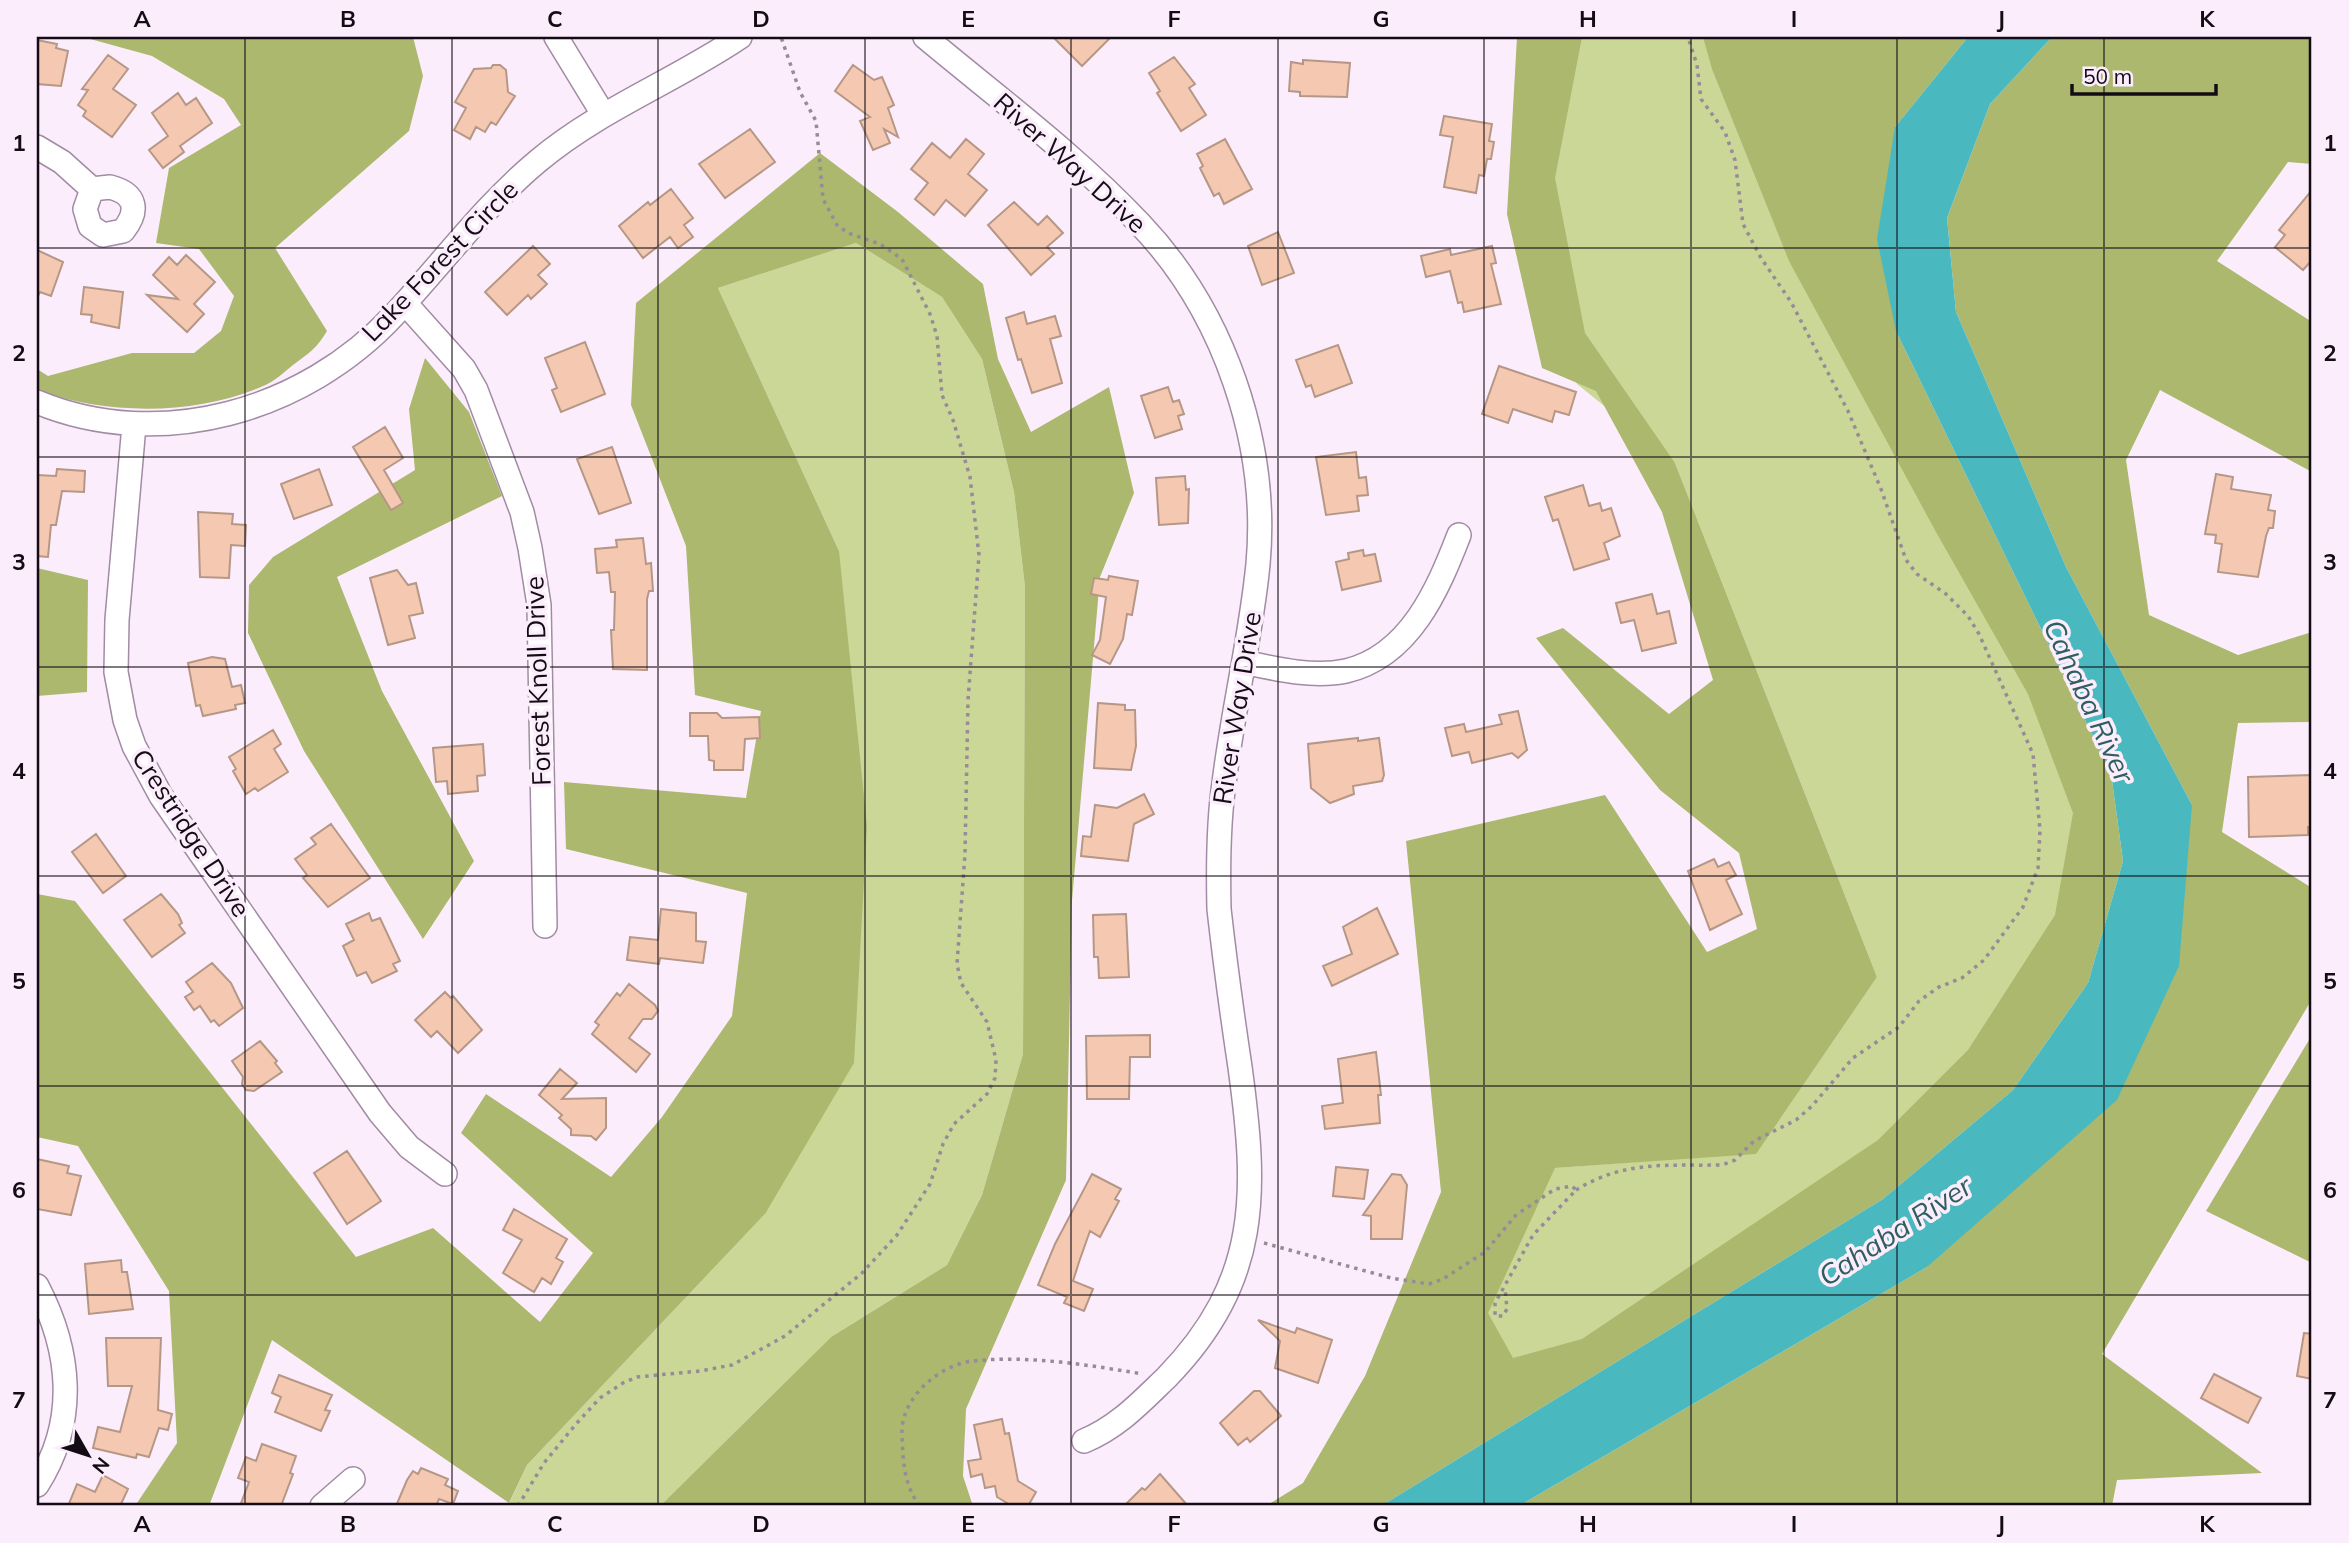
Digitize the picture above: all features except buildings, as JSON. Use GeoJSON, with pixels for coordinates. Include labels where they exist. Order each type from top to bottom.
{"type":"FeatureCollection","features":[{"type":"Feature","properties":{"kind":"street"},"geometry":{"type":"LineString","coordinates":[[556,37],[603,114]]}},
{"type":"Feature","properties":{"kind":"street","name":"Lake Forest Circle"},"geometry":{"type":"LineString","coordinates":[[37,402],[83,417],[134,425],[178,423],[210,418],[279,396],[305,384],[347,356],[405,303],[508,188],[538,160],[603,114],[740,37]]}},
{"type":"Feature","properties":{"kind":"street","name":"River Way Drive"},"geometry":{"type":"LineString","coordinates":[[925,37],[1033,128],[1140,224],[1176,269],[1208,319],[1240,399],[1261,514],[1258,562],[1224,782],[1218,869],[1220,921],[1251,1159],[1251,1191],[1245,1238],[1231,1282],[1201,1338],[1141,1403],[1101,1434],[1084,1441]]}},
{"type":"Feature","properties":{"kind":"street"},"geometry":{"type":"LineString","coordinates":[[37,147],[62,162],[92,190]]}},
{"type":"Feature","properties":{"kind":"street","name":"Forest Knoll Drive"},"geometry":{"type":"LineString","coordinates":[[405,303],[464,369],[476,390],[522,512],[539,605],[545,926]]}},
{"type":"Feature","properties":{"kind":"street","name":"Crestridge Drive"},"geometry":{"type":"LineString","coordinates":[[134,425],[116,646],[120,696],[134,746],[161,796],[380,1113],[409,1147],[445,1174]]}},
{"type":"Feature","properties":{"kind":"street"},"geometry":{"type":"LineString","coordinates":[[1244,662],[1317,673],[1345,671],[1364,664],[1384,652],[1423,612],[1439,586],[1459,535]]}},
{"type":"Feature","properties":{"kind":"street"},"geometry":{"type":"LineString","coordinates":[[37,1286],[59,1335],[67,1381],[60,1432],[53,1455],[37,1485]]}},
{"type":"Feature","properties":{"kind":"street"},"geometry":{"type":"LineString","coordinates":[[322,1506],[352,1479]]}},
{"type":"Feature","properties":{"kind":"path"},"geometry":{"type":"LineString","coordinates":[[518,1506],[544,1463],[576,1424],[600,1398],[622,1383],[637,1377],[732,1365],[785,1336],[862,1273],[897,1235],[930,1184],[943,1144],[954,1124],[987,1094],[995,1078],[996,1060],[987,1023],[961,983],[957,964],[965,853],[968,700],[979,555],[970,477],[953,420],[942,395],[937,336],[930,314],[902,259],[880,244],[848,233],[837,225],[823,199],[816,121],[800,92],[781,37]]}},
{"type":"Feature","properties":{"kind":"path"},"geometry":{"type":"LineString","coordinates":[[1505,1288],[1507,1309],[1499,1317],[1493,1312],[1505,1288],[1533,1235],[1576,1190],[1608,1172],[1634,1167],[1722,1165],[1735,1160],[1754,1141],[1796,1120],[1820,1098],[1853,1058],[1899,1027],[1919,1001],[1939,987],[1962,978],[1984,960],[2023,907],[2038,868],[2038,788],[2033,754],[1968,616],[1946,594],[1917,574],[1906,560],[1881,489],[1847,411],[1791,302],[1761,258],[1743,224],[1735,160],[1725,132],[1701,99],[1697,65],[1688,37]]}},
{"type":"Feature","properties":{"kind":"path"},"geometry":{"type":"LineString","coordinates":[[1245,1238],[1391,1278],[1429,1284],[1443,1279],[1485,1252],[1516,1215],[1555,1189],[1569,1184],[1576,1190]]}},
{"type":"Feature","properties":{"kind":"path"},"geometry":{"type":"LineString","coordinates":[[920,1506],[906,1480],[901,1427],[907,1408],[930,1381],[971,1361],[1103,1365],[1149,1374]]}},
{"type":"Feature","properties":{"kind":"green space"},"geometry":{"type":"Polygon","coordinates":[[[83,37],[413,37],[423,76],[409,131],[275,248],[327,331],[312,350],[267,384],[209,403],[150,409],[92,404],[37,390],[37,369],[48,376],[132,353],[194,353],[221,331],[234,296],[199,249],[156,243],[169,168],[241,125],[224,99],[152,56],[83,37]]]}},
{"type":"Feature","properties":{"kind":"green space"},"geometry":{"type":"Polygon","coordinates":[[[1517,37],[1582,37],[1555,178],[1585,333],[1675,463],[1877,977],[1756,1154],[1555,1168],[1488,1313],[1513,1358],[1582,1339],[1878,1140],[1968,1050],[2055,915],[2073,813],[2028,694],[1936,532],[1789,261],[1712,69],[1703,37],[1968,37],[1895,127],[1896,331],[2111,773],[2123,861],[2088,983],[2013,1090],[1883,1199],[1381,1506],[1266,1506],[1303,1483],[1365,1376],[1441,1192],[1406,841],[1605,795],[1707,952],[1757,929],[1739,853],[1660,790],[1536,638],[1563,628],[1669,714],[1713,680],[1662,512],[1596,391],[1542,368],[1507,214],[1517,37]]]}},
{"type":"Feature","properties":{"kind":"green space"},"geometry":{"type":"Polygon","coordinates":[[[1561,37],[1748,37],[2114,823],[2005,1064],[1509,1415],[1413,1285],[1555,1168],[1756,1153],[1877,977],[1675,463],[1577,384],[1519,182],[1561,37]]]}},
{"type":"Feature","properties":{"kind":"green space"},"geometry":{"type":"Polygon","coordinates":[[[2052,37],[2312,37],[2312,164],[2288,162],[2217,261],[2312,322],[2312,472],[2160,390],[2126,460],[2149,615],[2238,655],[2312,632],[2312,722],[2238,723],[2222,832],[2312,888],[2312,999],[2102,1354],[2262,1473],[2117,1480],[2112,1506],[1519,1506],[1927,1267],[2192,805],[2066,567],[1956,312],[1947,218],[1990,104],[2052,37]]]}},
{"type":"Feature","properties":{"kind":"green space"},"geometry":{"type":"Polygon","coordinates":[[[820,153],[898,212],[983,284],[998,359],[1031,432],[1109,387],[1134,493],[1100,577],[1072,901],[1066,1180],[966,1409],[963,1476],[973,1506],[660,1506],[831,1337],[947,1265],[982,1195],[1023,1054],[1025,587],[1014,492],[982,359],[942,297],[856,243],[718,288],[839,551],[867,826],[854,1063],[765,1214],[527,1465],[509,1503],[272,1340],[209,1506],[135,1506],[177,1443],[169,1291],[78,1146],[37,1137],[37,894],[75,901],[356,1257],[433,1228],[540,1322],[593,1253],[461,1133],[486,1094],[611,1177],[662,1117],[732,1016],[747,893],[566,849],[564,782],[746,798],[761,711],[695,695],[686,546],[631,405],[636,303],[820,153]]]}},
{"type":"Feature","properties":{"kind":"green space"},"geometry":{"type":"Polygon","coordinates":[[[856,243],[942,297],[982,359],[1014,492],[1025,587],[1023,1054],[982,1195],[947,1265],[831,1337],[660,1506],[508,1506],[527,1465],[765,1214],[839,551],[718,288],[856,243]]]}},
{"type":"Feature","properties":{"kind":"green space"},"geometry":{"type":"Polygon","coordinates":[[[425,358],[469,412],[502,496],[337,577],[382,691],[474,861],[423,939],[304,751],[248,633],[249,585],[273,557],[415,470],[409,409],[425,358]]]}},
{"type":"Feature","properties":{"kind":"green space"},"geometry":{"type":"Polygon","coordinates":[[[37,568],[88,580],[87,692],[37,696],[37,568]]]}},
{"type":"Feature","properties":{"kind":"green space"},"geometry":{"type":"Polygon","coordinates":[[[2312,1035],[2312,1263],[2206,1211],[2312,1035]]]}},
{"type":"Feature","properties":{"kind":"water","name":"Cahaba River"},"geometry":{"type":"Polygon","coordinates":[[[1968,37],[2052,37],[1990,104],[1947,218],[1956,312],[2066,567],[2192,805],[2179,966],[2117,1100],[1927,1267],[1519,1506],[1381,1506],[1883,1199],[2013,1090],[2088,983],[2123,861],[2111,773],[1896,331],[1877,239],[1895,127],[1968,37]]]}}]}
